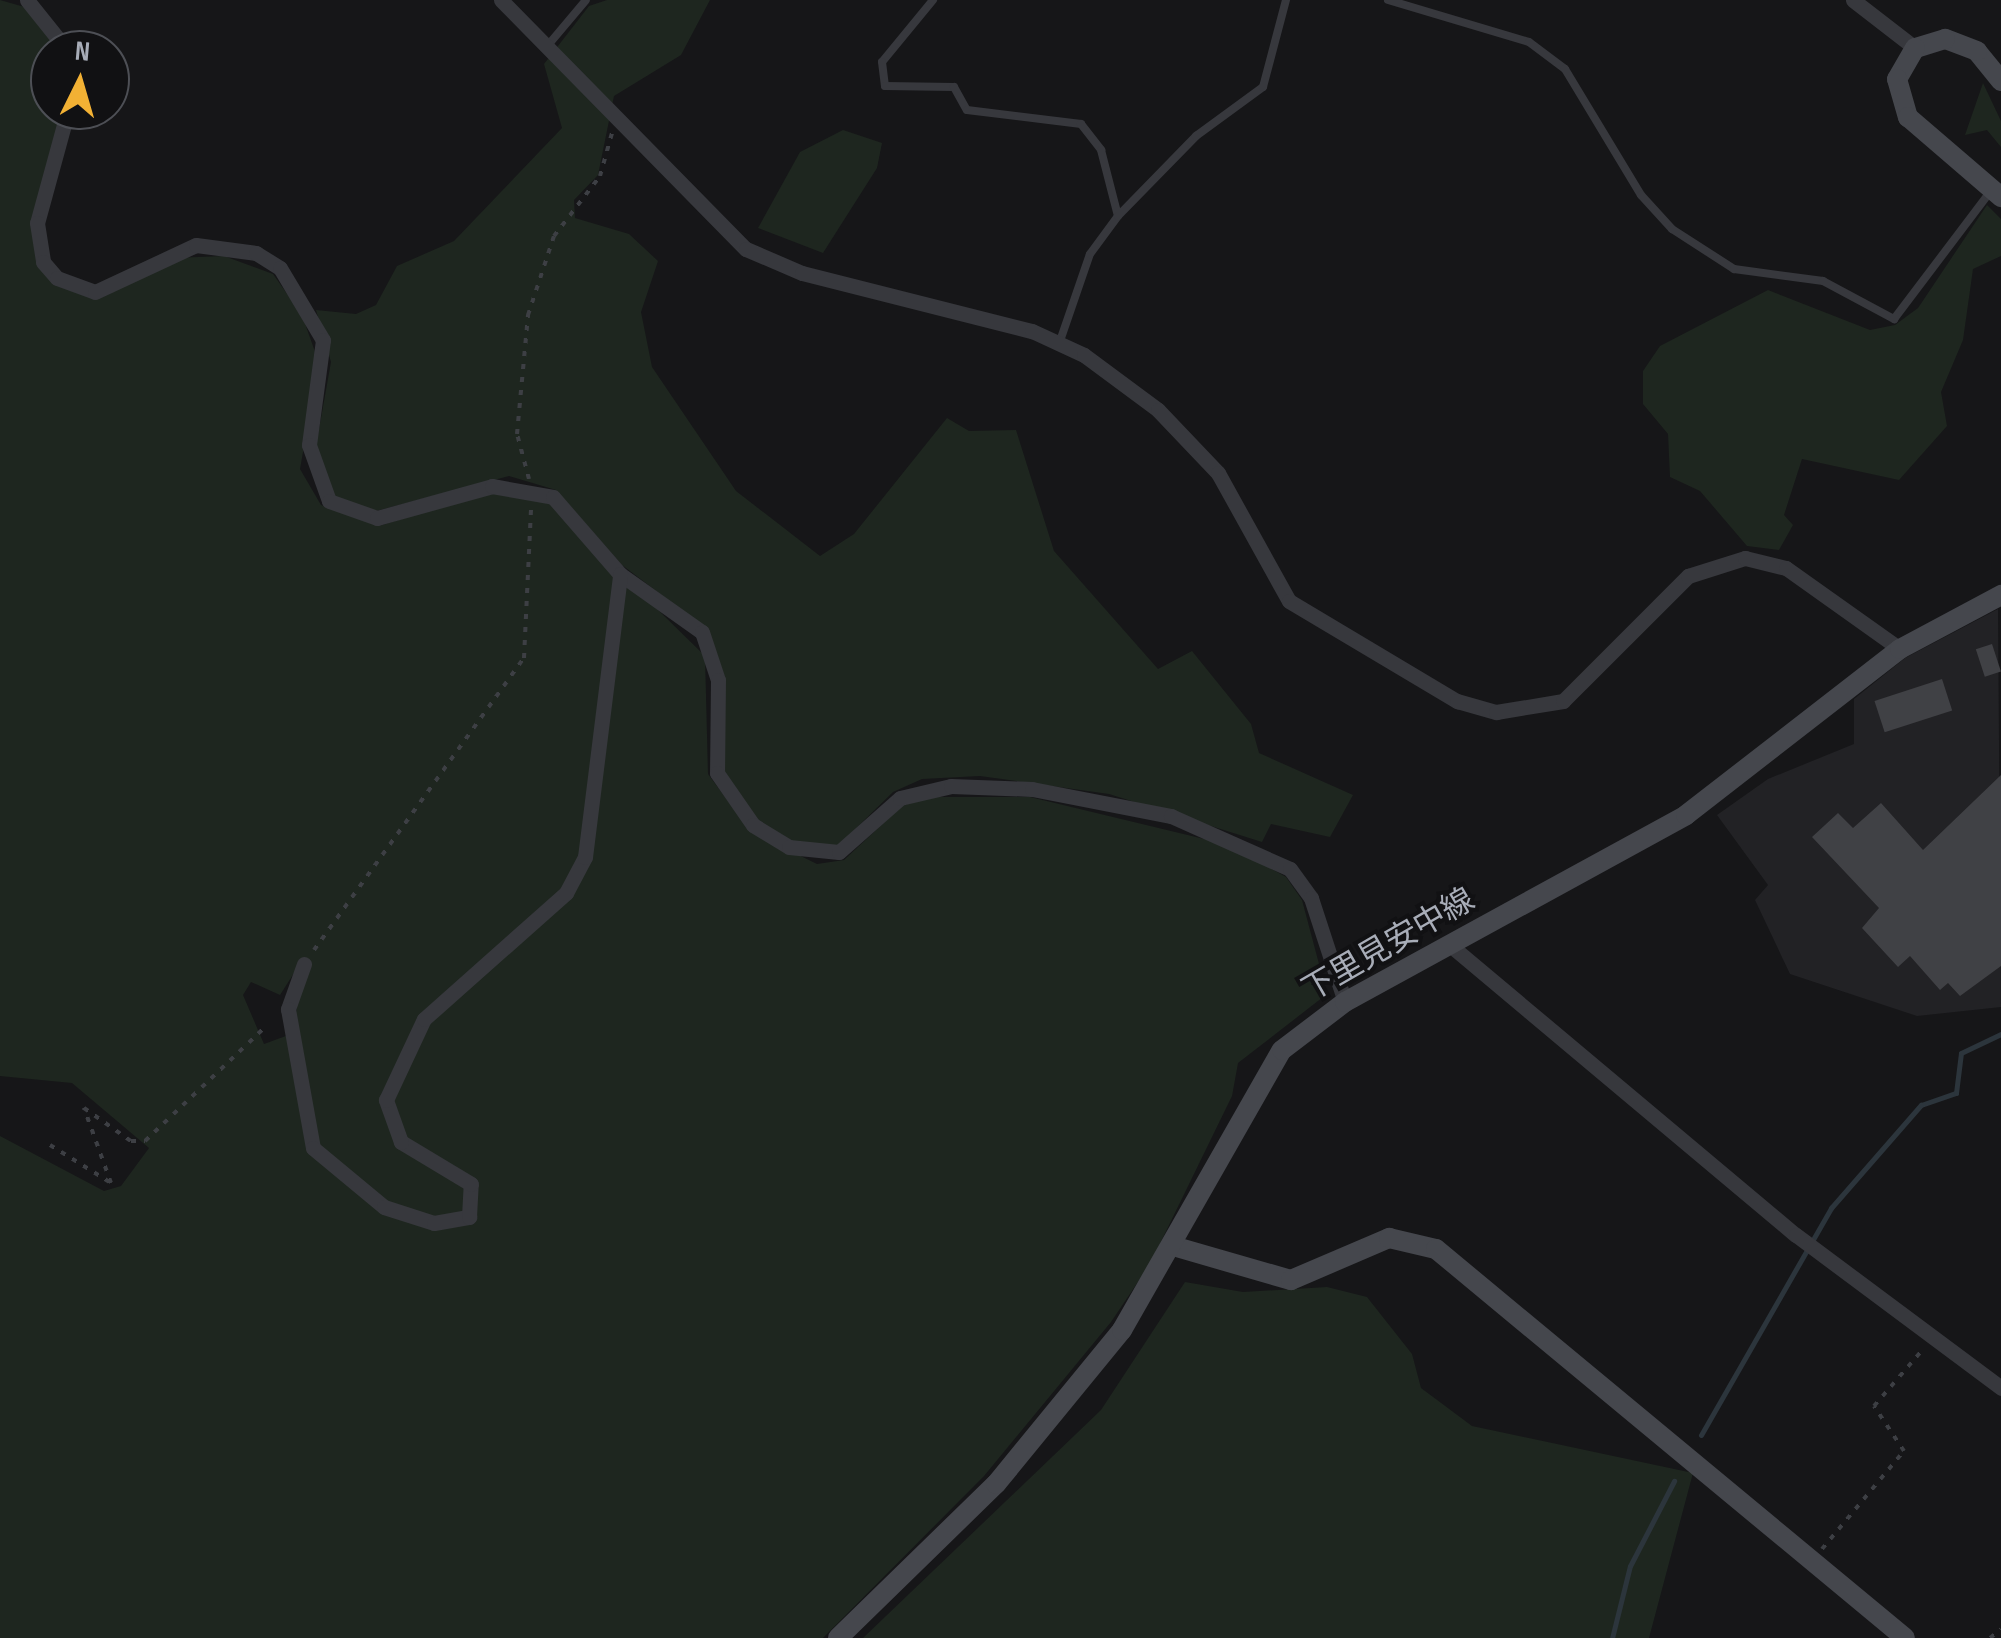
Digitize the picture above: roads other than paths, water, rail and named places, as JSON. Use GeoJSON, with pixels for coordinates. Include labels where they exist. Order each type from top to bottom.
{"type":"FeatureCollection","features":[{"type":"Feature","properties":{"kind":"main road"},"geometry":{"type":"LineString","coordinates":[[1997,193],[1902,106],[1900,66],[1916,48],[1961,43],[2001,81]]}},
{"type":"Feature","properties":{"kind":"main road","name":"下里見安中線"},"geometry":{"type":"LineString","coordinates":[[838,1638],[996,1484],[1122,1330],[1173,1246],[1250,1092],[1282,1050],[1345,1002],[1686,815],[1900,649],[2001,596]]}},
{"type":"Feature","properties":{"kind":"main road"},"geometry":{"type":"LineString","coordinates":[[1173,1246],[1291,1280],[1389,1238],[1436,1250],[1905,1638]]}},
{"type":"Feature","properties":{"kind":"street"},"geometry":{"type":"LineString","coordinates":[[27,0],[51,30]]}},
{"type":"Feature","properties":{"kind":"street"},"geometry":{"type":"LineString","coordinates":[[501,0],[549,44],[724,233],[773,263],[1060,341],[1182,432],[1246,510],[1289,601],[1457,701],[1521,712],[1563,701],[1688,576],[1744,558],[1786,568],[1900,649]]}},
{"type":"Feature","properties":{"kind":"street"},"geometry":{"type":"LineString","coordinates":[[1852,0],[1916,48]]}},
{"type":"Feature","properties":{"kind":"street"},"geometry":{"type":"LineString","coordinates":[[62,130],[36,222],[42,262],[95,292],[196,245],[256,252],[280,268],[323,340],[309,444],[329,501],[377,518],[492,486],[532,488],[553,497],[620,574],[702,632],[718,680],[722,787],[753,824],[789,846],[839,852],[926,788],[1032,789],[1171,816],[1290,868],[1311,898],[1345,1002]]}},
{"type":"Feature","properties":{"kind":"street"},"geometry":{"type":"LineString","coordinates":[[304,964],[288,1009],[314,1148],[384,1207],[434,1223],[468,1216],[472,1184],[402,1142],[386,1100],[424,1019],[566,893],[585,857],[620,574]]}},
{"type":"Feature","properties":{"kind":"street"},"geometry":{"type":"LineString","coordinates":[[1450,945],[1796,1235],[2001,1388]]}},
{"type":"Feature","properties":{"kind":"lane"},"geometry":{"type":"LineString","coordinates":[[549,44],[586,0]]}},
{"type":"Feature","properties":{"kind":"lane"},"geometry":{"type":"LineString","coordinates":[[934,0],[882,62],[885,86],[954,88],[967,110],[1081,124],[1101,150],[1118,216]]}},
{"type":"Feature","properties":{"kind":"lane"},"geometry":{"type":"LineString","coordinates":[[1060,341],[1090,254],[1118,216],[1196,136],[1263,87],[1286,0]]}},
{"type":"Feature","properties":{"kind":"lane"},"geometry":{"type":"LineString","coordinates":[[1388,0],[1529,42],[1565,68],[1641,195],[1709,256],[1765,277],[1823,281],[1894,319],[1997,193]]}},
{"type":"Feature","properties":{"kind":"waterway"},"geometry":{"type":"LineString","coordinates":[[1701,1435],[1831,1208],[1921,1105],[1956,1093],[1961,1053],[2001,1034]]}},
{"type":"Feature","properties":{"kind":"waterway"},"geometry":{"type":"LineString","coordinates":[[1612,1638],[1630,1566],[1674,1481]]}}]}
